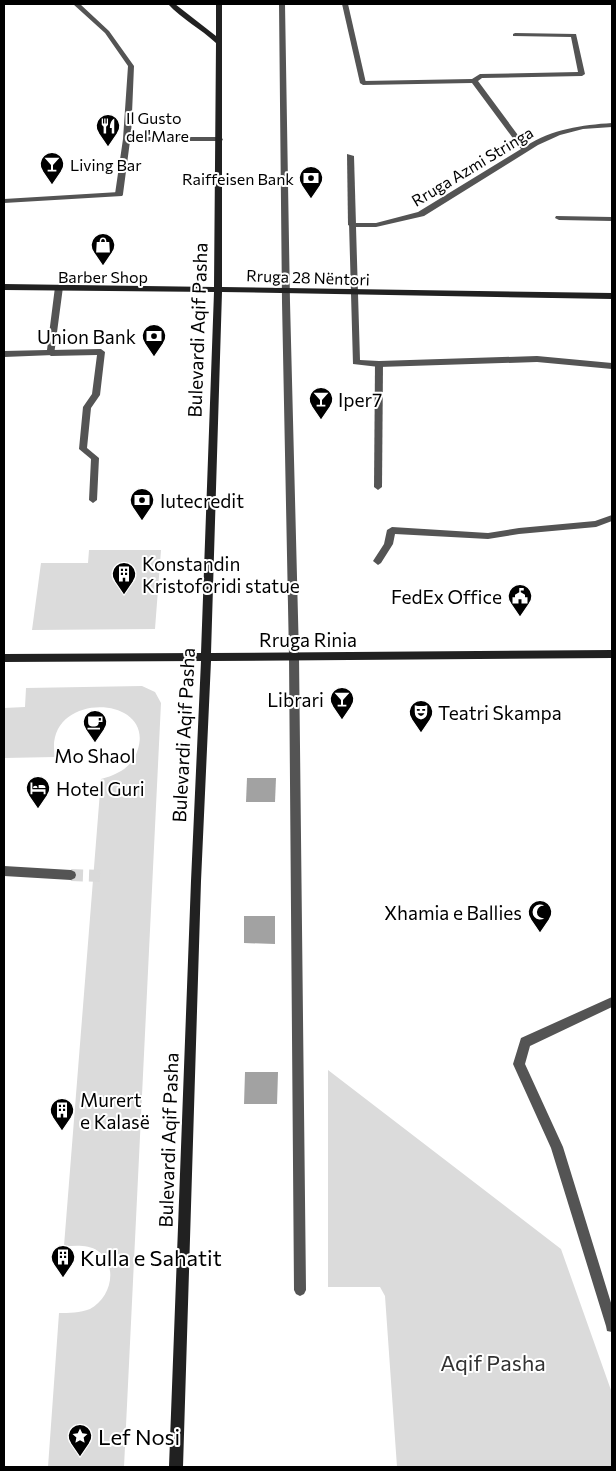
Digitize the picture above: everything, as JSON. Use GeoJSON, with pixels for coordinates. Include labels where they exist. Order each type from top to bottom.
{"type":"FeatureCollection","features":[{"type":"Feature","properties":{"kind":"main road"},"geometry":{"type":"LineString","coordinates":[[171,4],[218,42]]}},
{"type":"Feature","properties":{"kind":"main road","name":"Bulevardi Aqif Pasha"},"geometry":{"type":"LineString","coordinates":[[176,1467],[218,288],[219,4]]}},
{"type":"Feature","properties":{"kind":"main road","name":"Rruga 28 Nëntori"},"geometry":{"type":"LineString","coordinates":[[4,287],[218,288],[353,293],[612,296]]}},
{"type":"Feature","properties":{"kind":"main road","name":"Rruga Rinia"},"geometry":{"type":"LineString","coordinates":[[4,658],[612,654]]}},
{"type":"Feature","properties":{"kind":"street"},"geometry":{"type":"LineString","coordinates":[[4,201],[119,194],[127,138],[131,66],[107,32],[76,4]]}},
{"type":"Feature","properties":{"kind":"street"},"geometry":{"type":"LineString","coordinates":[[282,4],[294,656],[300,1290]]}},
{"type":"Feature","properties":{"kind":"street"},"geometry":{"type":"LineString","coordinates":[[345,4],[363,83],[474,81],[480,76],[582,74],[574,35],[515,35]]}},
{"type":"Feature","properties":{"kind":"street"},"geometry":{"type":"LineString","coordinates":[[474,81],[524,148]]}},
{"type":"Feature","properties":{"kind":"street","name":"Rruga Azmi Stringa"},"geometry":{"type":"LineString","coordinates":[[352,226],[376,225],[421,214],[524,148],[558,133],[612,125]]}},
{"type":"Feature","properties":{"kind":"street"},"geometry":{"type":"LineString","coordinates":[[127,138],[219,139]]}},
{"type":"Feature","properties":{"kind":"street"},"geometry":{"type":"LineString","coordinates":[[350,156],[356,362],[379,364],[537,359],[612,366]]}},
{"type":"Feature","properties":{"kind":"street"},"geometry":{"type":"LineString","coordinates":[[559,218],[612,219]]}},
{"type":"Feature","properties":{"kind":"street"},"geometry":{"type":"LineString","coordinates":[[51,353],[60,287]]}},
{"type":"Feature","properties":{"kind":"street"},"geometry":{"type":"LineString","coordinates":[[4,354],[101,352],[96,395],[87,407],[83,449],[94,458],[93,500]]}},
{"type":"Feature","properties":{"kind":"street"},"geometry":{"type":"LineString","coordinates":[[378,486],[379,364]]}},
{"type":"Feature","properties":{"kind":"street"},"geometry":{"type":"LineString","coordinates":[[378,561],[388,544],[392,530],[488,536],[519,531],[596,524],[612,518]]}},
{"type":"Feature","properties":{"kind":"street"},"geometry":{"type":"LineString","coordinates":[[4,871],[71,875]]}},
{"type":"Feature","properties":{"kind":"street"},"geometry":{"type":"LineString","coordinates":[[612,1002],[525,1042],[519,1064],[558,1147],[612,1326]]}},
{"type":"Feature","properties":{"kind":"green space"},"geometry":{"type":"Polygon","coordinates":[[[89,550],[161,550],[155,629],[32,630],[41,563],[88,563],[89,550]]]}},
{"type":"Feature","properties":{"kind":"green space"},"geometry":{"type":"Polygon","coordinates":[[[142,686],[155,692],[161,703],[124,1467],[48,1467],[59,1313],[90,1309],[103,1297],[110,1282],[109,1265],[105,1257],[98,1251],[86,1246],[64,1246],[101,779],[124,769],[132,761],[138,749],[139,731],[130,717],[116,710],[98,707],[80,711],[65,720],[56,735],[55,757],[4,758],[4,708],[25,707],[26,688],[142,686]]]}},
{"type":"Feature","properties":{"kind":"green space","name":"Aqif Pasha"},"geometry":{"type":"Polygon","coordinates":[[[328,1070],[561,1249],[612,1393],[612,1467],[397,1467],[385,1296],[380,1287],[328,1287],[328,1070]]]}},
{"type":"Feature","properties":{"kind":"shaded area"},"geometry":{"type":"Polygon","coordinates":[[[247,778],[276,778],[275,802],[246,802],[247,778]]]}},
{"type":"Feature","properties":{"kind":"shaded area"},"geometry":{"type":"Polygon","coordinates":[[[244,916],[275,916],[275,944],[244,943],[244,916]]]}},
{"type":"Feature","properties":{"kind":"shaded area"},"geometry":{"type":"Polygon","coordinates":[[[245,1072],[278,1072],[277,1104],[244,1104],[245,1072]]]}},
{"type":"Feature","properties":{"kind":"tunnel"},"geometry":{"type":"LineString","coordinates":[[71,875],[100,876]]}},
{"type":"Feature","properties":{"kind":"place","name":"Il Gusto del'Mare"},"geometry":{"type":"Point","coordinates":[108,147]}},
{"type":"Feature","properties":{"kind":"place","name":"Living Bar"},"geometry":{"type":"Point","coordinates":[52,185]}},
{"type":"Feature","properties":{"kind":"place","name":"Raiffeisen Bank"},"geometry":{"type":"Point","coordinates":[311,199]}},
{"type":"Feature","properties":{"kind":"place","name":"Barber Shop"},"geometry":{"type":"Point","coordinates":[103,266]}},
{"type":"Feature","properties":{"kind":"place","name":"Union Bank"},"geometry":{"type":"Point","coordinates":[154,357]}},
{"type":"Feature","properties":{"kind":"place","name":"Iper7"},"geometry":{"type":"Point","coordinates":[321,420]}},
{"type":"Feature","properties":{"kind":"place","name":"Iutecredit"},"geometry":{"type":"Point","coordinates":[142,521]}},
{"type":"Feature","properties":{"kind":"place","name":"Konstandin Kristoforidi statue"},"geometry":{"type":"Point","coordinates":[124,595]}},
{"type":"Feature","properties":{"kind":"place","name":"FedEx Office"},"geometry":{"type":"Point","coordinates":[520,617]}},
{"type":"Feature","properties":{"kind":"place","name":"Librari"},"geometry":{"type":"Point","coordinates":[342,720]}},
{"type":"Feature","properties":{"kind":"place","name":"Teatri Skampa"},"geometry":{"type":"Point","coordinates":[421,733]}},
{"type":"Feature","properties":{"kind":"place","name":"Mo Shaol"},"geometry":{"type":"Point","coordinates":[95,743]}},
{"type":"Feature","properties":{"kind":"place","name":"Hotel Guri"},"geometry":{"type":"Point","coordinates":[38,809]}},
{"type":"Feature","properties":{"kind":"place","name":"Xhamia e Ballies"},"geometry":{"type":"Point","coordinates":[540,933]}},
{"type":"Feature","properties":{"kind":"place","name":"Murert e Kalasë"},"geometry":{"type":"Point","coordinates":[62,1131]}},
{"type":"Feature","properties":{"kind":"place","name":"Kulla e Sahatit"},"geometry":{"type":"Point","coordinates":[63,1278]}},
{"type":"Feature","properties":{"kind":"place","name":"Lef Nosi"},"geometry":{"type":"Point","coordinates":[80,1457]}}]}
